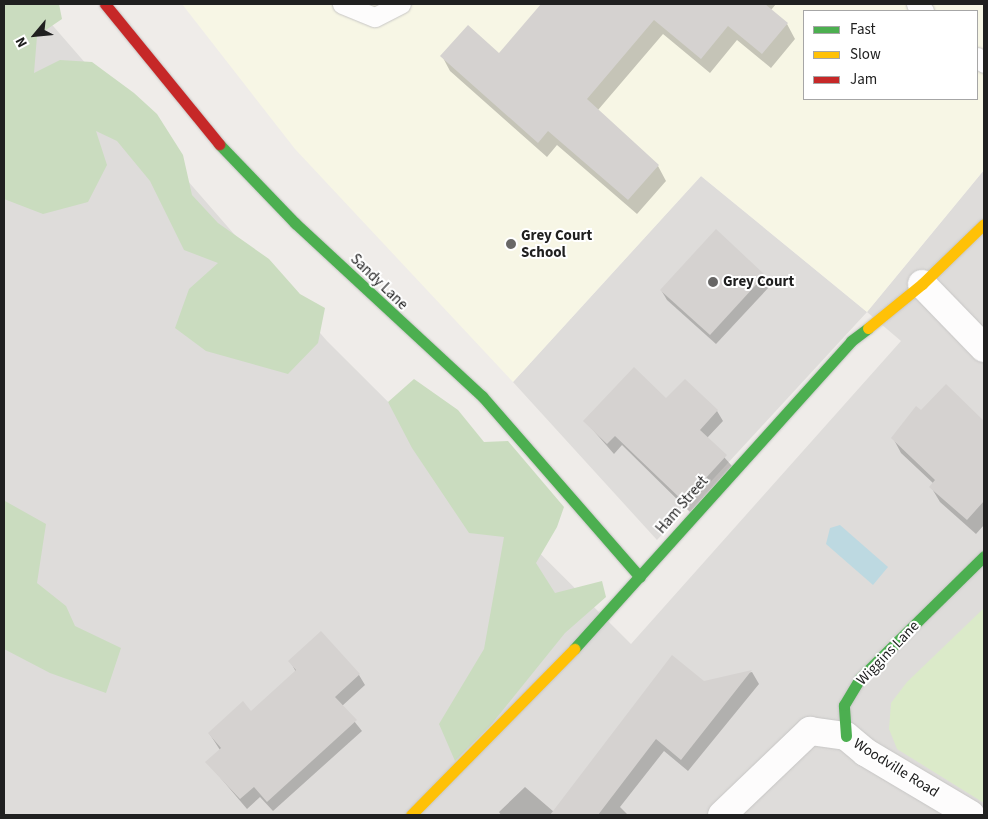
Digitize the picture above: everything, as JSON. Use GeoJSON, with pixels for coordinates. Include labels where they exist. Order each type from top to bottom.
{"type":"FeatureCollection","features":[{"type":"Feature","properties":{"kind":"street","name":"Sandy Lane"},"geometry":{"type":"LineString","coordinates":[[105,4],[207,132],[295,223],[482,396],[640,577]]}},
{"type":"Feature","properties":{"kind":"street","name":"Ham Street"},"geometry":{"type":"LineString","coordinates":[[411,815],[540,686],[851,341],[922,284],[984,224]]}},
{"type":"Feature","properties":{"kind":"street"},"geometry":{"type":"LineString","coordinates":[[922,284],[984,348]]}},
{"type":"Feature","properties":{"kind":"street","name":"Wiggins Lane"},"geometry":{"type":"LineString","coordinates":[[846,736],[844,705],[860,678],[984,556]]}},
{"type":"Feature","properties":{"kind":"street"},"geometry":{"type":"LineString","coordinates":[[722,815],[810,731],[846,736]]}},
{"type":"Feature","properties":{"kind":"street","name":"Woodville Road"},"geometry":{"type":"LineString","coordinates":[[846,736],[865,752],[971,815]]}},
{"type":"Feature","properties":{"kind":"lane"},"geometry":{"type":"LineString","coordinates":[[342,4],[375,17],[401,4]]}},
{"type":"Feature","properties":{"kind":"shaded area"},"geometry":{"type":"Polygon","coordinates":[[[4,4],[34,4],[327,341],[631,644],[901,341],[867,312],[984,170],[984,815],[4,815],[4,4]]]}},
{"type":"Feature","properties":{"kind":"shaded area","name":"Grey Court School"},"geometry":{"type":"Polygon","coordinates":[[[182,4],[984,4],[984,170],[867,312],[701,176],[513,382],[295,149],[182,4]]]}},
{"type":"Feature","properties":{"kind":"shaded area"},"geometry":{"type":"Polygon","coordinates":[[[701,176],[867,312],[657,540],[513,382],[701,176]]]}},
{"type":"Feature","properties":{"kind":"green space"},"geometry":{"type":"Polygon","coordinates":[[[4,4],[59,4],[62,19],[37,36],[34,73],[60,60],[92,62],[134,93],[157,114],[183,155],[192,195],[218,223],[269,259],[300,294],[325,308],[318,343],[288,374],[206,351],[175,328],[189,289],[218,263],[184,250],[150,181],[117,141],[96,131],[107,165],[88,202],[43,214],[4,199],[4,4]]]}},
{"type":"Feature","properties":{"kind":"green space"},"geometry":{"type":"Polygon","coordinates":[[[414,379],[458,410],[484,442],[508,441],[564,507],[557,527],[536,563],[555,593],[602,581],[606,597],[565,633],[490,726],[455,761],[439,724],[484,649],[504,537],[469,533],[412,448],[388,402],[414,379]]]}},
{"type":"Feature","properties":{"kind":"green space"},"geometry":{"type":"Polygon","coordinates":[[[5,501],[46,524],[37,583],[66,606],[75,626],[121,648],[106,693],[50,673],[4,649],[5,501]]]}},
{"type":"Feature","properties":{"kind":"green space"},"geometry":{"type":"Polygon","coordinates":[[[984,608],[984,803],[897,749],[889,729],[891,703],[907,682],[984,608]]]}},
{"type":"Feature","properties":{"kind":"water"},"geometry":{"type":"Polygon","coordinates":[[[840,525],[888,567],[873,585],[826,544],[830,528],[840,525]]]}},
{"type":"Feature","properties":{"kind":"building"},"geometry":{"type":"Polygon","coordinates":[[[541,4],[765,4],[788,23],[762,54],[728,26],[701,59],[654,20],[587,99],[659,165],[628,200],[548,131],[538,143],[440,56],[468,25],[499,53],[541,4]]]}},
{"type":"Feature","properties":{"kind":"building","name":"Grey Court"},"geometry":{"type":"Polygon","coordinates":[[[716,229],[765,275],[710,335],[660,290],[716,229]]]}},
{"type":"Feature","properties":{"kind":"building"},"geometry":{"type":"Polygon","coordinates":[[[634,367],[666,398],[685,379],[718,410],[700,430],[727,455],[684,502],[615,436],[607,444],[583,421],[634,367]]]}},
{"type":"Feature","properties":{"kind":"building"},"geometry":{"type":"Polygon","coordinates":[[[946,384],[984,421],[984,501],[967,520],[929,487],[935,480],[891,438],[916,406],[921,410],[946,384]]]}},
{"type":"Feature","properties":{"kind":"building"},"geometry":{"type":"Polygon","coordinates":[[[321,631],[360,674],[335,697],[357,720],[267,802],[254,787],[240,799],[205,762],[221,748],[208,733],[243,701],[251,711],[296,670],[288,661],[321,631]]]}},
{"type":"Feature","properties":{"kind":"building"},"geometry":{"type":"Polygon","coordinates":[[[672,655],[704,681],[752,670],[681,760],[656,739],[598,815],[550,815],[672,655]]]}},
{"type":"Feature","properties":{"kind":"traffic: fast"},"geometry":{"type":"LineString","coordinates":[[219,144],[295,223],[482,396],[640,577]]}},
{"type":"Feature","properties":{"kind":"traffic: fast"},"geometry":{"type":"LineString","coordinates":[[574,649],[851,341],[868,328]]}},
{"type":"Feature","properties":{"kind":"traffic: fast"},"geometry":{"type":"LineString","coordinates":[[846,736],[844,705],[860,678],[984,556]]}},
{"type":"Feature","properties":{"kind":"traffic: slow"},"geometry":{"type":"LineString","coordinates":[[868,328],[922,284],[984,224]]}},
{"type":"Feature","properties":{"kind":"traffic: slow"},"geometry":{"type":"LineString","coordinates":[[411,815],[574,649]]}},
{"type":"Feature","properties":{"kind":"traffic: jam"},"geometry":{"type":"LineString","coordinates":[[105,4],[219,144]]}},
{"type":"Feature","properties":{"kind":"place","name":"Grey Court School"},"geometry":{"type":"Point","coordinates":[511,244]}},
{"type":"Feature","properties":{"kind":"place","name":"Grey Court"},"geometry":{"type":"Point","coordinates":[713,282]}}]}
